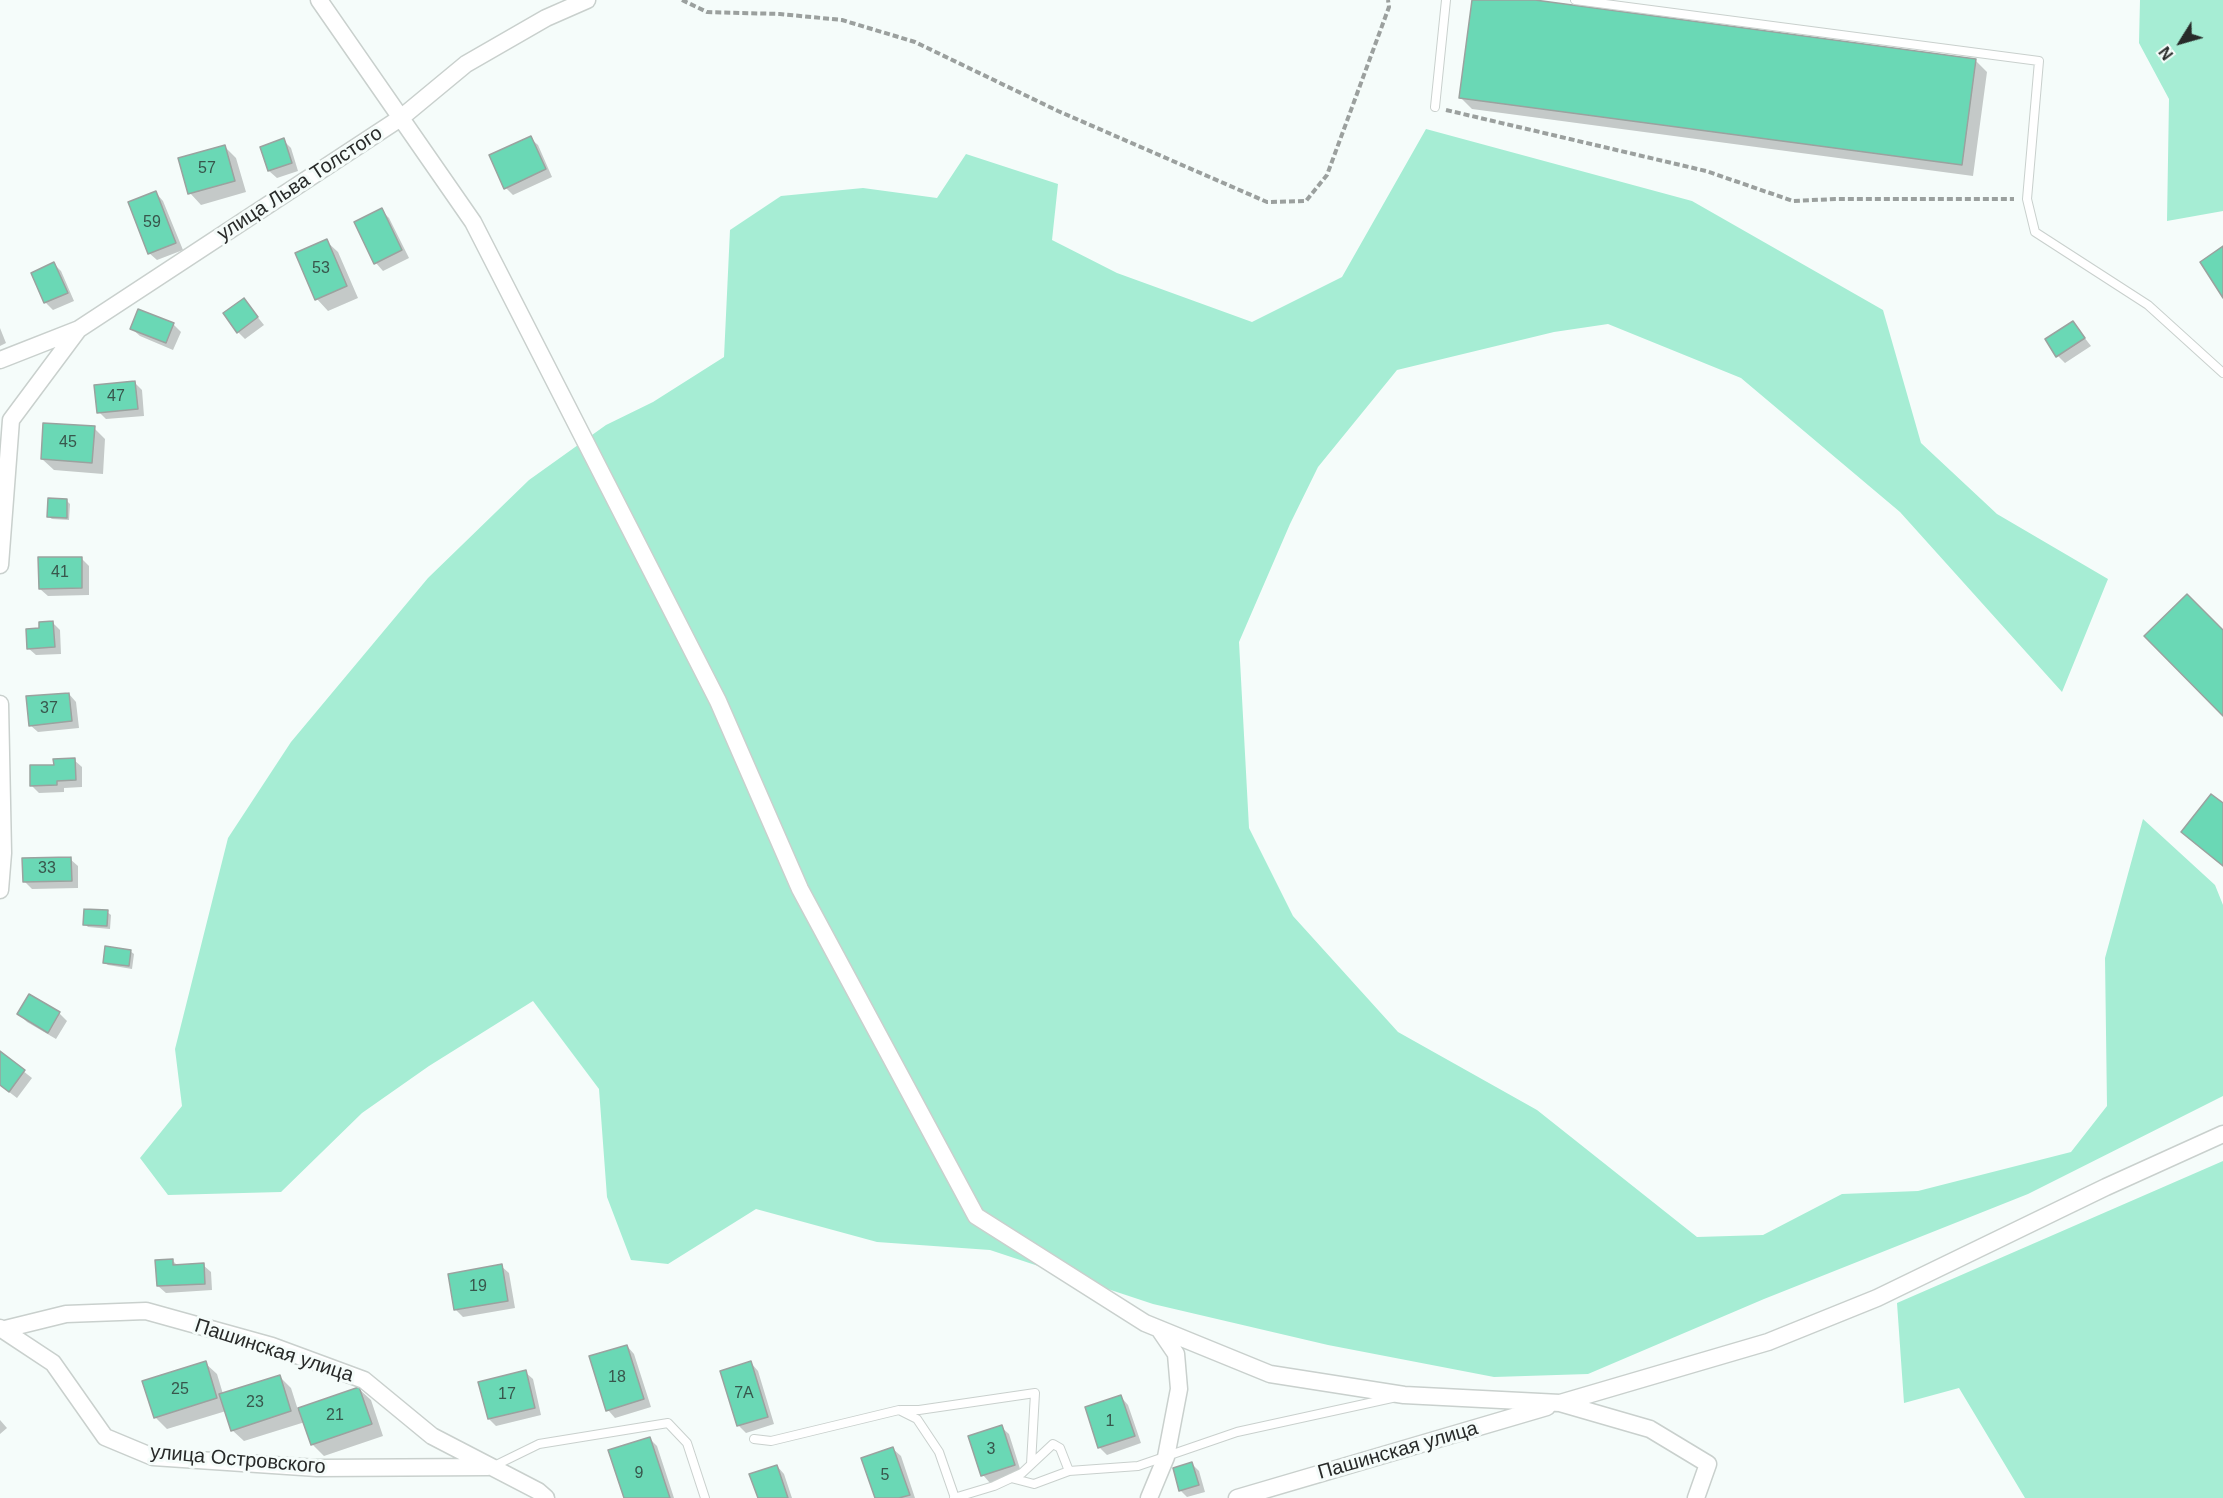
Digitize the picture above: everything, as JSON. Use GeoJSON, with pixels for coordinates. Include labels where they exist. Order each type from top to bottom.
{"type":"FeatureCollection","features":[{"type":"Feature","properties":{"kind":"street","name":"улица Льва Толстого"},"geometry":{"type":"LineString","coordinates":[[0,360],[79,329],[402,117],[319,0]]}},
{"type":"Feature","properties":{"kind":"street"},"geometry":{"type":"LineString","coordinates":[[587,0],[546,18],[466,64],[402,117],[473,222],[718,701],[800,889],[976,1216],[1145,1323],[1270,1374],[1404,1395],[1560,1403],[1650,1429],[1708,1464],[1696,1498]]}},
{"type":"Feature","properties":{"kind":"street","name":"улица Льва Толстого"},"geometry":{"type":"LineString","coordinates":[[0,565],[11,420],[79,329]]}},
{"type":"Feature","properties":{"kind":"street"},"geometry":{"type":"LineString","coordinates":[[0,704],[3,853],[0,890]]}},
{"type":"Feature","properties":{"kind":"street","name":"Пашинская улица"},"geometry":{"type":"LineString","coordinates":[[1237,1498],[1768,1342],[1855,1307],[2223,1134]]}},
{"type":"Feature","properties":{"kind":"street","name":"Пашинская улица"},"geometry":{"type":"LineString","coordinates":[[2,1329],[66,1314],[146,1311],[260,1343],[364,1380],[432,1436],[538,1491],[546,1498]]}},
{"type":"Feature","properties":{"kind":"street","name":"улица Островского"},"geometry":{"type":"LineString","coordinates":[[2,1329],[53,1363],[105,1437],[153,1457],[317,1468],[492,1467]]}},
{"type":"Feature","properties":{"kind":"street"},"geometry":{"type":"LineString","coordinates":[[1149,1498],[1166,1456],[1179,1389],[1176,1354],[1159,1329]]}},
{"type":"Feature","properties":{"kind":"lane"},"geometry":{"type":"LineString","coordinates":[[1434,107],[1446,0]]}},
{"type":"Feature","properties":{"kind":"lane"},"geometry":{"type":"LineString","coordinates":[[1575,0],[2039,61],[2027,199],[2035,232],[2148,305],[2223,373]]}},
{"type":"Feature","properties":{"kind":"lane"},"geometry":{"type":"LineString","coordinates":[[754,1439],[771,1441],[899,1410],[919,1410],[1035,1393],[1031,1464]]}},
{"type":"Feature","properties":{"kind":"lane"},"geometry":{"type":"LineString","coordinates":[[1011,1478],[1034,1484],[1070,1471],[1138,1466],[1237,1432],[1404,1395]]}},
{"type":"Feature","properties":{"kind":"lane"},"geometry":{"type":"LineString","coordinates":[[899,1410],[917,1419],[939,1452],[955,1498],[994,1486],[1022,1473],[1053,1444],[1060,1448],[1070,1471]]}},
{"type":"Feature","properties":{"kind":"lane"},"geometry":{"type":"LineString","coordinates":[[492,1467],[539,1444],[668,1423],[687,1443],[705,1498]]}},
{"type":"Feature","properties":{"kind":"path"},"geometry":{"type":"LineString","coordinates":[[682,0],[707,12],[780,14],[842,20],[915,42],[1058,111],[1267,202],[1306,201],[1327,175],[1389,7],[1388,0]]}},
{"type":"Feature","properties":{"kind":"path"},"geometry":{"type":"LineString","coordinates":[[1434,107],[1706,171],[1792,201],[2027,199]]}},
{"type":"Feature","properties":{"kind":"green space"},"geometry":{"type":"Polygon","coordinates":[[[2140,0],[2223,0],[2223,211],[2167,221],[2169,99],[2139,43],[2140,0]]]}},
{"type":"Feature","properties":{"kind":"green space"},"geometry":{"type":"Polygon","coordinates":[[[1426,129],[1692,201],[1883,310],[1921,443],[1997,514],[2108,579],[2062,692],[1900,512],[1741,378],[1608,324],[1554,332],[1397,370],[1318,467],[1290,524],[1239,642],[1249,828],[1293,916],[1398,1032],[1537,1110],[1697,1237],[1763,1235],[1842,1194],[1918,1191],[2071,1152],[2107,1106],[2105,958],[2143,819],[2215,885],[2223,905],[2223,1096],[2028,1194],[1764,1299],[1588,1374],[1494,1377],[1328,1345],[1153,1304],[990,1250],[877,1242],[756,1209],[668,1264],[631,1260],[607,1197],[599,1089],[533,1001],[429,1066],[362,1113],[281,1192],[168,1195],[140,1158],[182,1106],[175,1049],[228,838],[291,742],[428,578],[529,480],[606,425],[653,402],[724,357],[730,230],[781,196],[863,188],[937,198],[966,154],[1058,184],[1052,240],[1117,273],[1252,322],[1342,277],[1426,129]]]}},
{"type":"Feature","properties":{"kind":"green space"},"geometry":{"type":"Polygon","coordinates":[[[2223,1161],[2223,1498],[2025,1498],[1959,1388],[1904,1403],[1897,1303],[2223,1161]]]}},
{"type":"Feature","properties":{"kind":"building"},"geometry":{"type":"Polygon","coordinates":[[[1472,0],[1535,0],[1976,59],[1962,165],[1459,98],[1472,0]]]}},
{"type":"Feature","properties":{"kind":"building"},"geometry":{"type":"Polygon","coordinates":[[[531,136],[546,169],[504,189],[489,155],[531,136]]]}},
{"type":"Feature","properties":{"kind":"building"},"geometry":{"type":"Polygon","coordinates":[[[284,138],[292,163],[268,171],[260,147],[284,138]]]}},
{"type":"Feature","properties":{"kind":"building"},"geometry":{"type":"Polygon","coordinates":[[[225,145],[235,181],[188,194],[178,158],[225,145]]]}},
{"type":"Feature","properties":{"kind":"building"},"geometry":{"type":"Polygon","coordinates":[[[156,191],[176,243],[148,254],[128,202],[156,191]]]}},
{"type":"Feature","properties":{"kind":"building"},"geometry":{"type":"Polygon","coordinates":[[[382,208],[402,250],[374,264],[354,222],[382,208]]]}},
{"type":"Feature","properties":{"kind":"building"},"geometry":{"type":"Polygon","coordinates":[[[327,239],[347,286],[315,300],[295,253],[327,239]]]}},
{"type":"Feature","properties":{"kind":"building"},"geometry":{"type":"Polygon","coordinates":[[[2223,246],[2223,298],[2200,262],[2223,246]]]}},
{"type":"Feature","properties":{"kind":"building"},"geometry":{"type":"Polygon","coordinates":[[[54,262],[68,293],[44,303],[31,273],[54,262]]]}},
{"type":"Feature","properties":{"kind":"building"},"geometry":{"type":"Polygon","coordinates":[[[244,298],[258,317],[237,333],[223,313],[244,298]]]}},
{"type":"Feature","properties":{"kind":"building"},"geometry":{"type":"Polygon","coordinates":[[[138,309],[174,323],[166,343],[130,329],[138,309]]]}},
{"type":"Feature","properties":{"kind":"building"},"geometry":{"type":"Polygon","coordinates":[[[2073,321],[2085,338],[2056,357],[2045,339],[2073,321]]]}},
{"type":"Feature","properties":{"kind":"building"},"geometry":{"type":"Polygon","coordinates":[[[135,381],[138,409],[97,413],[94,385],[135,381]]]}},
{"type":"Feature","properties":{"kind":"building"},"geometry":{"type":"Polygon","coordinates":[[[43,423],[95,426],[92,463],[41,459],[43,423]]]}},
{"type":"Feature","properties":{"kind":"building"},"geometry":{"type":"Polygon","coordinates":[[[48,498],[67,499],[67,518],[47,517],[48,498]]]}},
{"type":"Feature","properties":{"kind":"building"},"geometry":{"type":"Polygon","coordinates":[[[38,557],[82,557],[82,588],[39,589],[38,557]]]}},
{"type":"Feature","properties":{"kind":"building"},"geometry":{"type":"Polygon","coordinates":[[[2187,594],[2223,630],[2223,716],[2144,636],[2187,594]]]}},
{"type":"Feature","properties":{"kind":"building"},"geometry":{"type":"Polygon","coordinates":[[[53,621],[55,647],[27,649],[26,629],[39,628],[39,622],[53,621]]]}},
{"type":"Feature","properties":{"kind":"building"},"geometry":{"type":"Polygon","coordinates":[[[69,693],[72,721],[29,726],[26,696],[69,693]]]}},
{"type":"Feature","properties":{"kind":"building"},"geometry":{"type":"Polygon","coordinates":[[[75,758],[76,780],[57,781],[57,785],[30,786],[30,765],[54,765],[53,759],[75,758]]]}},
{"type":"Feature","properties":{"kind":"building"},"geometry":{"type":"Polygon","coordinates":[[[2211,794],[2223,803],[2223,866],[2181,832],[2211,794]]]}},
{"type":"Feature","properties":{"kind":"building"},"geometry":{"type":"Polygon","coordinates":[[[71,857],[72,881],[23,882],[22,858],[71,857]]]}},
{"type":"Feature","properties":{"kind":"building"},"geometry":{"type":"Polygon","coordinates":[[[84,909],[108,910],[107,926],[83,925],[84,909]]]}},
{"type":"Feature","properties":{"kind":"building"},"geometry":{"type":"Polygon","coordinates":[[[105,946],[131,950],[129,966],[103,963],[105,946]]]}},
{"type":"Feature","properties":{"kind":"building"},"geometry":{"type":"Polygon","coordinates":[[[29,994],[60,1012],[48,1033],[17,1014],[29,994]]]}},
{"type":"Feature","properties":{"kind":"building"},"geometry":{"type":"Polygon","coordinates":[[[0,1051],[25,1070],[9,1092],[0,1085],[0,1051]]]}},
{"type":"Feature","properties":{"kind":"building"},"geometry":{"type":"Polygon","coordinates":[[[173,1259],[173,1265],[204,1263],[205,1284],[157,1286],[155,1260],[173,1259]]]}},
{"type":"Feature","properties":{"kind":"building"},"geometry":{"type":"Polygon","coordinates":[[[502,1264],[508,1301],[454,1310],[448,1274],[502,1264]]]}},
{"type":"Feature","properties":{"kind":"building"},"geometry":{"type":"Polygon","coordinates":[[[627,1345],[644,1399],[606,1411],[589,1356],[627,1345]]]}},
{"type":"Feature","properties":{"kind":"building"},"geometry":{"type":"Polygon","coordinates":[[[206,1361],[217,1398],[154,1418],[142,1381],[206,1361]]]}},
{"type":"Feature","properties":{"kind":"building"},"geometry":{"type":"Polygon","coordinates":[[[751,1361],[768,1417],[737,1426],[720,1371],[751,1361]]]}},
{"type":"Feature","properties":{"kind":"building"},"geometry":{"type":"Polygon","coordinates":[[[526,1370],[535,1408],[488,1419],[478,1382],[526,1370]]]}},
{"type":"Feature","properties":{"kind":"building"},"geometry":{"type":"Polygon","coordinates":[[[280,1375],[291,1411],[231,1431],[219,1394],[280,1375]]]}},
{"type":"Feature","properties":{"kind":"building"},"geometry":{"type":"Polygon","coordinates":[[[359,1387],[372,1424],[311,1445],[298,1408],[359,1387]]]}},
{"type":"Feature","properties":{"kind":"building"},"geometry":{"type":"Polygon","coordinates":[[[1121,1395],[1135,1436],[1098,1448],[1085,1407],[1121,1395]]]}},
{"type":"Feature","properties":{"kind":"building"},"geometry":{"type":"Polygon","coordinates":[[[1002,1425],[1015,1465],[981,1476],[968,1436],[1002,1425]]]}},
{"type":"Feature","properties":{"kind":"building"},"geometry":{"type":"Polygon","coordinates":[[[650,1437],[670,1498],[624,1498],[608,1450],[650,1437]]]}},
{"type":"Feature","properties":{"kind":"building"},"geometry":{"type":"Polygon","coordinates":[[[893,1447],[910,1495],[899,1498],[875,1498],[861,1458],[893,1447]]]}},
{"type":"Feature","properties":{"kind":"building"},"geometry":{"type":"Polygon","coordinates":[[[1192,1462],[1199,1485],[1179,1491],[1173,1468],[1192,1462]]]}},
{"type":"Feature","properties":{"kind":"building"},"geometry":{"type":"Polygon","coordinates":[[[777,1465],[788,1498],[758,1498],[749,1474],[777,1465]]]}}]}
